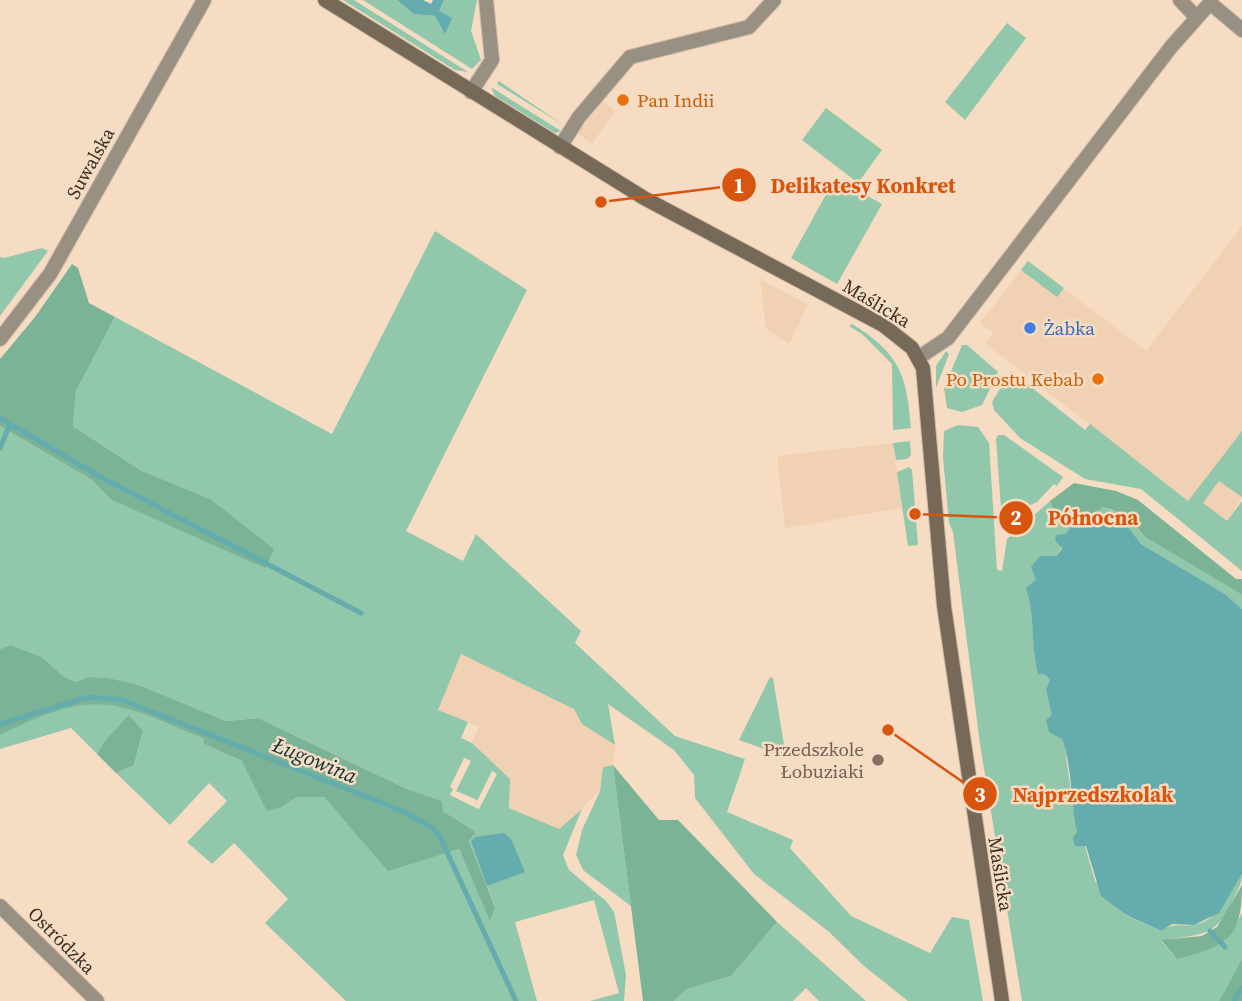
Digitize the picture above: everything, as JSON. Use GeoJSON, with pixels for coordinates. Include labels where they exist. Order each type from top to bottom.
{"type":"FeatureCollection","features":[{"type":"Feature","properties":{"kind":"street","name":"Suwalska"},"geometry":{"type":"LineString","coordinates":[[0,339],[50,274],[204,0]]}},
{"type":"Feature","properties":{"kind":"street","name":"Maślicka"},"geometry":{"type":"LineString","coordinates":[[325,0],[471,92],[689,223],[883,325],[904,340],[918,358],[924,376],[933,508],[957,704],[1002,1001]]}},
{"type":"Feature","properties":{"kind":"street"},"geometry":{"type":"LineString","coordinates":[[471,92],[492,60],[486,0]]}},
{"type":"Feature","properties":{"kind":"street"},"geometry":{"type":"LineString","coordinates":[[560,146],[579,117],[630,57],[749,27],[774,0]]}},
{"type":"Feature","properties":{"kind":"street"},"geometry":{"type":"LineString","coordinates":[[1180,0],[1196,17]]}},
{"type":"Feature","properties":{"kind":"street"},"geometry":{"type":"LineString","coordinates":[[918,358],[948,338],[1196,17],[1210,3],[1242,30]]}},
{"type":"Feature","properties":{"kind":"street","name":"Ostródzka"},"geometry":{"type":"LineString","coordinates":[[0,906],[97,1001]]}},
{"type":"Feature","properties":{"kind":"shaded area"},"geometry":{"type":"Polygon","coordinates":[[[603,102],[615,111],[592,144],[577,133],[603,102]]]}},
{"type":"Feature","properties":{"kind":"shaded area"},"geometry":{"type":"Polygon","coordinates":[[[1242,226],[1242,431],[1188,501],[985,343],[994,333],[980,323],[1028,261],[1146,351],[1242,226]]]}},
{"type":"Feature","properties":{"kind":"shaded area"},"geometry":{"type":"Polygon","coordinates":[[[760,279],[808,305],[789,344],[766,329],[760,279]]]}},
{"type":"Feature","properties":{"kind":"shaded area"},"geometry":{"type":"Polygon","coordinates":[[[893,443],[902,508],[785,528],[777,456],[893,443]]]}},
{"type":"Feature","properties":{"kind":"shaded area"},"geometry":{"type":"Polygon","coordinates":[[[1219,481],[1242,497],[1227,522],[1203,503],[1219,481]]]}},
{"type":"Feature","properties":{"kind":"shaded area"},"geometry":{"type":"Polygon","coordinates":[[[461,653],[575,709],[582,724],[615,745],[613,765],[603,767],[600,791],[559,829],[509,808],[510,779],[472,743],[479,727],[437,710],[461,653]]]}},
{"type":"Feature","properties":{"kind":"green space"},"geometry":{"type":"Polygon","coordinates":[[[343,0],[354,0],[468,72],[455,70],[343,0]]]}},
{"type":"Feature","properties":{"kind":"green space"},"geometry":{"type":"Polygon","coordinates":[[[363,0],[397,0],[415,14],[435,16],[445,33],[439,11],[444,0],[477,0],[471,31],[481,60],[472,69],[363,0]]]}},
{"type":"Feature","properties":{"kind":"green space"},"geometry":{"type":"Polygon","coordinates":[[[1007,23],[1026,38],[965,120],[945,102],[1007,23]]]}},
{"type":"Feature","properties":{"kind":"green space"},"geometry":{"type":"Polygon","coordinates":[[[499,81],[565,126],[497,84],[499,81]]]}},
{"type":"Feature","properties":{"kind":"green space"},"geometry":{"type":"Polygon","coordinates":[[[491,87],[561,131],[555,133],[495,96],[491,87]]]}},
{"type":"Feature","properties":{"kind":"green space"},"geometry":{"type":"Polygon","coordinates":[[[826,108],[882,150],[858,183],[802,140],[826,108]]]}},
{"type":"Feature","properties":{"kind":"green space"},"geometry":{"type":"Polygon","coordinates":[[[835,178],[882,204],[837,284],[791,258],[835,178]]]}},
{"type":"Feature","properties":{"kind":"green space"},"geometry":{"type":"Polygon","coordinates":[[[435,231],[527,290],[406,531],[463,561],[476,534],[581,631],[575,643],[675,736],[745,759],[727,812],[793,840],[790,848],[851,916],[930,953],[952,917],[969,920],[983,1001],[908,1001],[864,966],[828,931],[754,874],[695,798],[694,775],[674,750],[608,704],[615,745],[582,724],[574,709],[461,654],[438,710],[468,722],[461,738],[472,743],[510,779],[509,808],[559,829],[582,809],[563,855],[569,870],[606,901],[614,912],[626,975],[624,1001],[590,1001],[619,993],[594,900],[515,922],[537,1001],[346,1001],[265,923],[288,899],[234,843],[212,864],[187,842],[227,801],[209,783],[170,825],[116,773],[134,765],[143,732],[130,716],[103,743],[97,754],[71,728],[0,749],[0,735],[27,721],[72,706],[103,704],[140,713],[203,738],[204,744],[242,761],[282,807],[297,797],[324,797],[388,870],[459,849],[490,920],[495,906],[469,841],[476,832],[443,811],[442,801],[405,788],[258,718],[226,721],[139,685],[109,678],[88,677],[76,682],[63,676],[42,657],[11,645],[0,649],[0,426],[92,480],[110,499],[210,499],[140,470],[73,426],[76,391],[115,317],[332,434],[435,231]],[[464,758],[450,787],[453,789],[450,795],[474,807],[477,800],[456,791],[471,761],[464,758]],[[492,771],[474,807],[479,809],[497,774],[492,771]]]}},
{"type":"Feature","properties":{"kind":"green space"},"geometry":{"type":"Polygon","coordinates":[[[42,248],[48,251],[0,316],[0,257],[42,248]]]}},
{"type":"Feature","properties":{"kind":"green space"},"geometry":{"type":"Polygon","coordinates":[[[1028,261],[1064,288],[1057,297],[1021,270],[1028,261]]]}},
{"type":"Feature","properties":{"kind":"green space"},"geometry":{"type":"Polygon","coordinates":[[[72,264],[78,268],[89,303],[115,317],[76,391],[73,426],[140,470],[210,499],[274,549],[265,568],[110,499],[92,480],[0,426],[0,359],[35,317],[72,264]]]}},
{"type":"Feature","properties":{"kind":"green space"},"geometry":{"type":"Polygon","coordinates":[[[852,324],[880,345],[898,367],[907,393],[911,428],[893,430],[892,364],[862,334],[849,326],[852,324]]]}},
{"type":"Feature","properties":{"kind":"green space"},"geometry":{"type":"Polygon","coordinates":[[[962,345],[967,345],[998,372],[982,405],[962,412],[947,408],[944,388],[962,345]]]}},
{"type":"Feature","properties":{"kind":"green space"},"geometry":{"type":"Polygon","coordinates":[[[946,351],[949,354],[936,388],[936,366],[946,351]]]}},
{"type":"Feature","properties":{"kind":"green space"},"geometry":{"type":"Polygon","coordinates":[[[1011,371],[1085,430],[1090,424],[1188,501],[1242,431],[1242,497],[1219,481],[1203,503],[1227,521],[1242,501],[1242,571],[1141,489],[1085,479],[1020,438],[994,410],[992,402],[1011,371]]]}},
{"type":"Feature","properties":{"kind":"green space"},"geometry":{"type":"Polygon","coordinates":[[[958,425],[978,427],[989,443],[997,570],[1002,571],[1007,539],[1050,501],[1061,526],[1103,507],[1125,515],[1145,537],[1242,595],[1242,609],[1225,594],[1141,544],[1122,519],[1093,520],[1071,527],[1057,556],[1035,573],[1036,580],[1027,589],[1038,674],[1046,675],[1050,680],[1046,689],[1065,749],[1077,833],[1085,846],[1095,881],[1127,916],[1162,931],[1174,926],[1193,925],[1210,918],[1223,905],[1242,874],[1240,885],[1226,913],[1212,928],[1196,935],[1161,941],[1177,959],[1236,924],[1242,913],[1242,959],[1219,1001],[1022,1001],[980,744],[953,532],[949,523],[943,457],[944,431],[958,425]]]}},
{"type":"Feature","properties":{"kind":"green space"},"geometry":{"type":"Polygon","coordinates":[[[998,435],[1004,435],[1063,477],[1057,486],[1054,484],[1037,502],[1028,506],[1029,509],[1012,519],[1014,522],[1008,526],[1002,522],[996,439],[998,435]]]}},
{"type":"Feature","properties":{"kind":"green space"},"geometry":{"type":"Polygon","coordinates":[[[910,441],[911,455],[907,459],[896,460],[893,443],[910,441]]]}},
{"type":"Feature","properties":{"kind":"green space"},"geometry":{"type":"Polygon","coordinates":[[[909,467],[912,470],[918,545],[908,546],[897,472],[909,467]]]}},
{"type":"Feature","properties":{"kind":"green space"},"geometry":{"type":"Polygon","coordinates":[[[1074,483],[1116,491],[1138,500],[1236,579],[1242,579],[1242,595],[1145,537],[1127,518],[1110,509],[1103,507],[1061,526],[1050,501],[1074,483]]]}},
{"type":"Feature","properties":{"kind":"green space"},"geometry":{"type":"Polygon","coordinates":[[[11,645],[42,657],[63,676],[76,682],[88,677],[109,678],[139,685],[226,721],[258,718],[405,788],[442,801],[443,811],[476,832],[469,841],[495,907],[490,921],[459,849],[388,871],[324,797],[297,797],[282,807],[267,811],[242,761],[204,744],[203,738],[148,716],[115,706],[85,705],[56,711],[0,735],[0,649],[11,645]]]}},
{"type":"Feature","properties":{"kind":"green space"},"geometry":{"type":"Polygon","coordinates":[[[770,677],[773,678],[786,757],[739,740],[770,677]]]}},
{"type":"Feature","properties":{"kind":"green space"},"geometry":{"type":"Polygon","coordinates":[[[129,715],[143,731],[134,765],[116,773],[97,754],[103,743],[129,715]]]}},
{"type":"Feature","properties":{"kind":"green space"},"geometry":{"type":"Polygon","coordinates":[[[613,765],[631,906],[583,870],[576,855],[582,830],[600,791],[603,767],[613,765]]]}},
{"type":"Feature","properties":{"kind":"green space"},"geometry":{"type":"Polygon","coordinates":[[[613,765],[659,820],[678,820],[777,922],[731,976],[687,989],[674,1001],[643,1001],[613,765]]]}},
{"type":"Feature","properties":{"kind":"green space"},"geometry":{"type":"Polygon","coordinates":[[[1242,885],[1239,918],[1228,938],[1208,950],[1177,959],[1161,940],[1202,936],[1217,927],[1242,885]]]}},
{"type":"Feature","properties":{"kind":"green space"},"geometry":{"type":"Polygon","coordinates":[[[777,922],[866,1001],[819,1001],[806,988],[793,1001],[674,1001],[687,989],[731,976],[777,922]]]}},
{"type":"Feature","properties":{"kind":"green space"},"geometry":{"type":"Polygon","coordinates":[[[1242,959],[1242,1001],[1219,1001],[1242,959]]]}},
{"type":"Feature","properties":{"kind":"water"},"geometry":{"type":"Polygon","coordinates":[[[397,0],[423,0],[431,4],[433,0],[444,0],[439,11],[452,18],[445,34],[435,16],[414,14],[397,0]]]}},
{"type":"Feature","properties":{"kind":"water"},"geometry":{"type":"Polygon","coordinates":[[[1102,515],[1122,519],[1141,544],[1225,594],[1242,609],[1242,874],[1219,913],[1194,925],[1172,924],[1162,931],[1128,916],[1101,896],[1086,846],[1075,846],[1073,838],[1077,832],[1068,762],[1062,739],[1049,732],[1046,720],[1052,715],[1046,689],[1050,680],[1046,675],[1038,674],[1036,663],[1026,588],[1036,580],[1031,567],[1040,556],[1057,556],[1062,548],[1055,540],[1056,535],[1066,534],[1071,527],[1102,515]]]}},
{"type":"Feature","properties":{"kind":"water"},"geometry":{"type":"Polygon","coordinates":[[[504,833],[511,839],[525,872],[487,886],[471,841],[475,837],[504,833]]]}},
{"type":"Feature","properties":{"kind":"waterway"},"geometry":{"type":"LineString","coordinates":[[0,418],[97,475],[361,613]]}},
{"type":"Feature","properties":{"kind":"waterway"},"geometry":{"type":"LineString","coordinates":[[0,448],[10,424]]}},
{"type":"Feature","properties":{"kind":"waterway","name":"Ługowina"},"geometry":{"type":"LineString","coordinates":[[0,724],[88,697],[122,700],[405,812],[432,828],[440,837],[516,1001]]}},
{"type":"Feature","properties":{"kind":"waterway"},"geometry":{"type":"LineString","coordinates":[[1210,931],[1225,947]]}},
{"type":"Feature","properties":{"kind":"waterway","name":"Ługowina"},"geometry":{"type":"LineString","coordinates":[[1234,1001],[1242,988]]}},
{"type":"Feature","properties":{"kind":"place","name":"Pan Indii"},"geometry":{"type":"Point","coordinates":[623,100]}},
{"type":"Feature","properties":{"kind":"place","name":"Delikatesy Konkret"},"geometry":{"type":"Point","coordinates":[601,202]}},
{"type":"Feature","properties":{"kind":"place","name":"Żabka"},"geometry":{"type":"Point","coordinates":[1030,328]}},
{"type":"Feature","properties":{"kind":"place","name":"Po Prostu Kebab"},"geometry":{"type":"Point","coordinates":[1098,379]}},
{"type":"Feature","properties":{"kind":"place","name":"Północna"},"geometry":{"type":"Point","coordinates":[915,514]}},
{"type":"Feature","properties":{"kind":"place","name":"Najprzedszkolak"},"geometry":{"type":"Point","coordinates":[888,730]}},
{"type":"Feature","properties":{"kind":"place","name":"Przedszkole Łobuziaki"},"geometry":{"type":"Point","coordinates":[878,760]}}]}
